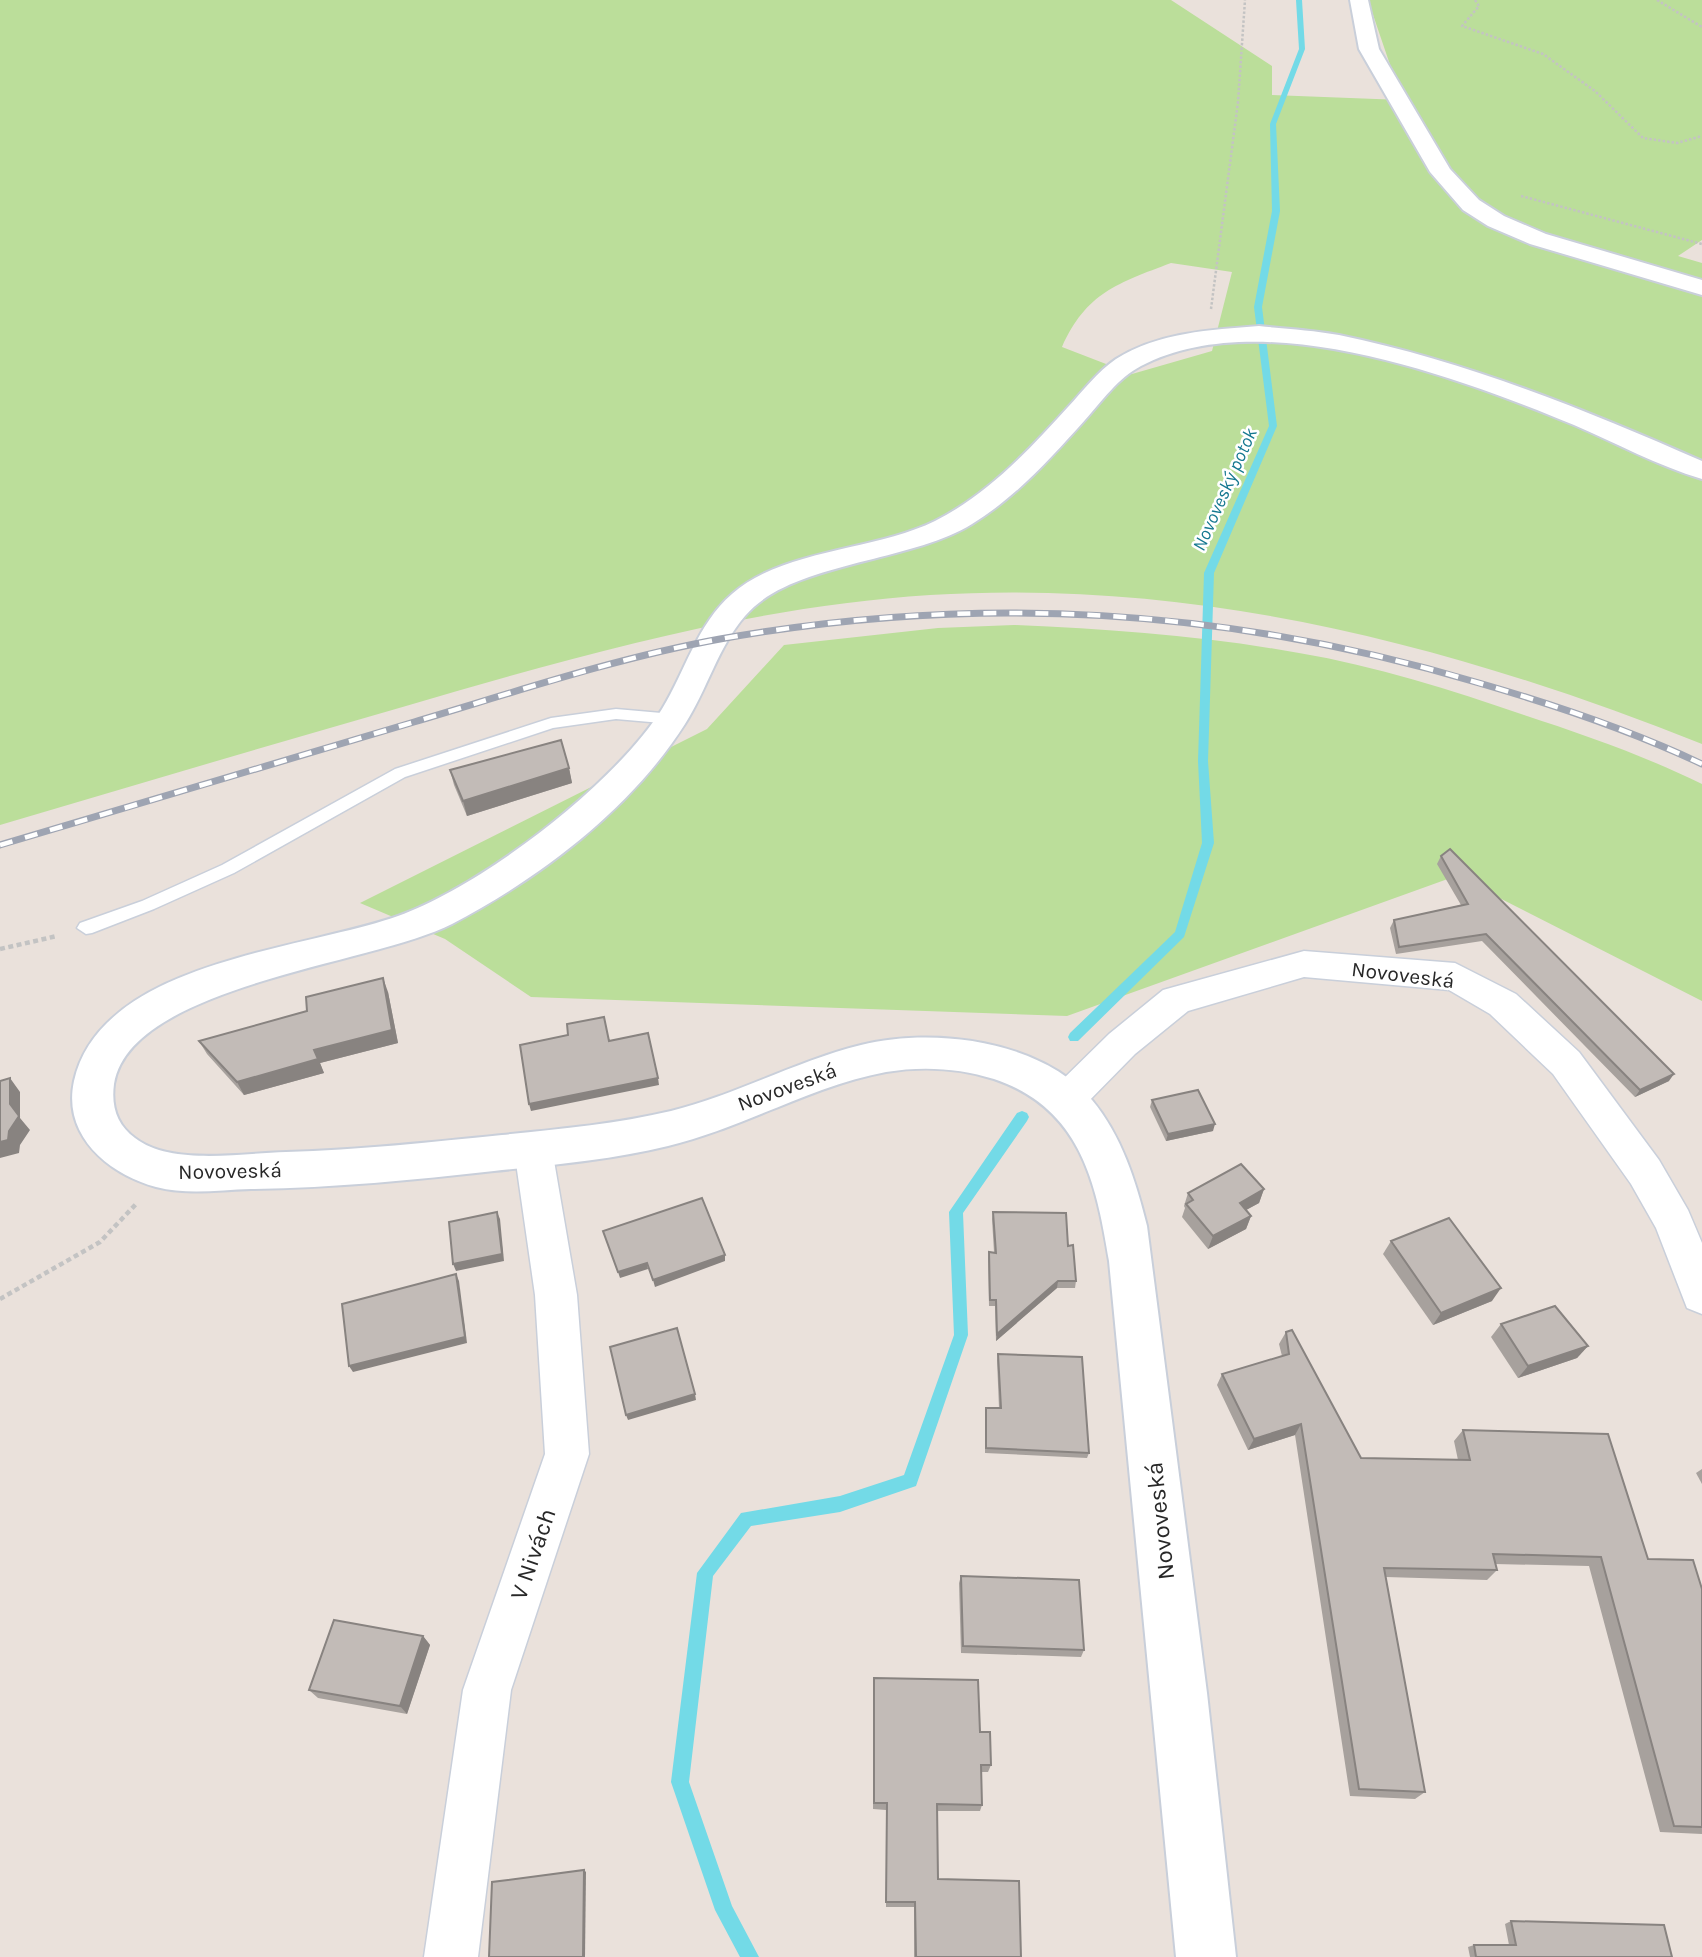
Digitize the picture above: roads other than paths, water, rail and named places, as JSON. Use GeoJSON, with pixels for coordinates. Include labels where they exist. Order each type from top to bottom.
{"type":"FeatureCollection","features":[{"type":"Feature","properties":{"kind":"street"},"geometry":{"type":"LineString","coordinates":[[1359,0],[1369,49],[1441,172],[1471,205],[1511,228],[1702,288]]}},
{"type":"Feature","properties":{"kind":"street","name":"Novoveská"},"geometry":{"type":"LineString","coordinates":[[1206,1957],[1194,1823],[1132,1265],[1102,1148],[1068,1098],[1021,1073],[969,1055],[929,1052],[875,1056],[675,1127],[533,1149],[340,1170],[167,1172],[128,1158],[101,1134],[93,1110],[92,1080],[123,1031],[162,1002],[226,977],[430,919],[508,872],[622,784],[673,719],[737,606],[757,590],[776,581],[893,547],[954,524],[1009,485],[1121,368],[1136,357],[1179,339],[1208,334],[1287,336],[1364,348],[1463,377],[1586,420],[1702,471]]}},
{"type":"Feature","properties":{"kind":"street","name":"Novoveská"},"geometry":{"type":"LineString","coordinates":[[1068,1098],[1122,1044],[1176,1000],[1304,964],[1455,977],[1503,1004],[1566,1063],[1645,1172],[1674,1222],[1702,1295]]}},
{"type":"Feature","properties":{"kind":"street","name":"V Nivách"},"geometry":{"type":"LineString","coordinates":[[451,1957],[487,1690],[567,1454],[556,1295],[533,1149]]}},
{"type":"Feature","properties":{"kind":"lane"},"geometry":{"type":"LineString","coordinates":[[86,928],[148,905],[228,869],[400,773],[551,723],[616,714],[673,719]]}},
{"type":"Feature","properties":{"kind":"waterway","name":"Novoveský potok"},"geometry":{"type":"LineString","coordinates":[[1074,1037],[1180,934],[1208,843],[1203,761],[1209,573],[1273,426],[1258,307],[1276,211],[1273,124],[1302,49],[1299,0]]}},
{"type":"Feature","properties":{"kind":"waterway","name":"Novoveský potok"},"geometry":{"type":"LineString","coordinates":[[750,1957],[724,1910],[680,1782],[705,1573],[747,1519],[840,1504],[910,1481],[961,1335],[956,1212],[1022,1117]]}},
{"type":"Feature","properties":{"kind":"railway"},"geometry":{"type":"LineString","coordinates":[[0,845],[643,656],[720,639],[817,625],[912,616],[1008,613],[1102,616],[1196,624],[1291,638],[1385,658],[1507,691],[1620,729],[1702,764]]}}]}
